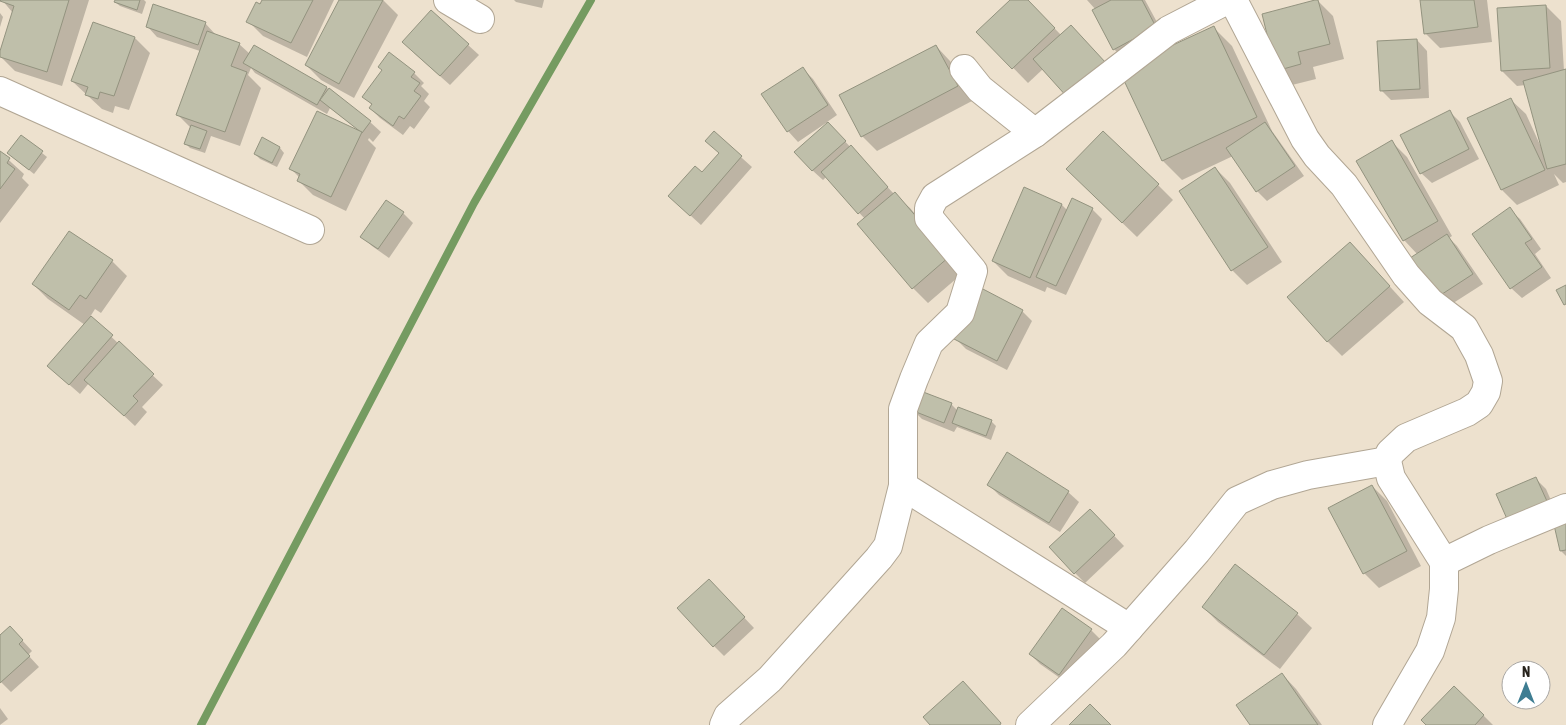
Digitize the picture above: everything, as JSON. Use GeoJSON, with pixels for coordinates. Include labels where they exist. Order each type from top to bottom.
{"type":"FeatureCollection","features":[{"type":"Feature","properties":{"kind":"street"},"geometry":{"type":"LineString","coordinates":[[448,0],[480,19]]}},
{"type":"Feature","properties":{"kind":"street"},"geometry":{"type":"LineString","coordinates":[[724,725],[728,716],[770,679],[888,546],[903,486],[903,409],[929,343],[960,313],[973,271],[929,218],[929,208],[935,197],[1035,133],[1169,30],[1227,0]]}},
{"type":"Feature","properties":{"kind":"street"},"geometry":{"type":"LineString","coordinates":[[1233,0],[1305,139],[1317,156],[1344,185],[1406,275],[1430,302],[1464,328],[1479,355],[1488,381],[1486,392],[1479,404],[1467,412],[1406,438],[1390,453],[1387,461],[1391,478],[1444,562],[1441,618],[1430,652],[1387,725]]}},
{"type":"Feature","properties":{"kind":"street"},"geometry":{"type":"LineString","coordinates":[[964,69],[980,90],[1035,133]]}},
{"type":"Feature","properties":{"kind":"street"},"geometry":{"type":"LineString","coordinates":[[0,91],[310,230]]}},
{"type":"Feature","properties":{"kind":"street"},"geometry":{"type":"LineString","coordinates":[[1030,725],[1107,652],[1197,552],[1237,501],[1272,485],[1299,477],[1387,461]]}},
{"type":"Feature","properties":{"kind":"street"},"geometry":{"type":"LineString","coordinates":[[903,486],[1129,628]]}},
{"type":"Feature","properties":{"kind":"street"},"geometry":{"type":"LineString","coordinates":[[1444,562],[1489,540],[1566,508]]}},
{"type":"Feature","properties":{"kind":"building"},"geometry":{"type":"Polygon","coordinates":[[[1,0],[69,0],[47,72],[0,57],[0,51],[14,6],[1,0]]]}},
{"type":"Feature","properties":{"kind":"building"},"geometry":{"type":"Polygon","coordinates":[[[115,0],[140,0],[137,10],[114,2],[115,0]]]}},
{"type":"Feature","properties":{"kind":"building"},"geometry":{"type":"Polygon","coordinates":[[[262,0],[313,0],[291,43],[246,22],[256,2],[260,4],[262,0]]]}},
{"type":"Feature","properties":{"kind":"building"},"geometry":{"type":"Polygon","coordinates":[[[339,0],[383,0],[339,84],[305,65],[339,0]]]}},
{"type":"Feature","properties":{"kind":"building"},"geometry":{"type":"Polygon","coordinates":[[[1010,0],[1028,0],[1055,28],[1012,69],[976,32],[1010,0]]]}},
{"type":"Feature","properties":{"kind":"building"},"geometry":{"type":"Polygon","coordinates":[[[1111,0],[1142,0],[1156,27],[1113,50],[1092,10],[1111,0]]]}},
{"type":"Feature","properties":{"kind":"building"},"geometry":{"type":"Polygon","coordinates":[[[1318,0],[1330,44],[1298,52],[1301,64],[1276,71],[1262,14],[1318,0]]]}},
{"type":"Feature","properties":{"kind":"building"},"geometry":{"type":"Polygon","coordinates":[[[1420,0],[1474,0],[1478,27],[1424,34],[1420,0]]]}},
{"type":"Feature","properties":{"kind":"building"},"geometry":{"type":"Polygon","coordinates":[[[153,4],[206,22],[198,45],[146,27],[153,4]]]}},
{"type":"Feature","properties":{"kind":"building"},"geometry":{"type":"Polygon","coordinates":[[[1546,5],[1550,68],[1501,71],[1497,8],[1546,5]]]}},
{"type":"Feature","properties":{"kind":"building"},"geometry":{"type":"Polygon","coordinates":[[[431,10],[469,44],[440,76],[402,42],[431,10]]]}},
{"type":"Feature","properties":{"kind":"building"},"geometry":{"type":"Polygon","coordinates":[[[93,22],[135,37],[114,96],[100,92],[98,99],[85,95],[88,87],[71,81],[93,22]]]}},
{"type":"Feature","properties":{"kind":"building"},"geometry":{"type":"Polygon","coordinates":[[[1071,25],[1106,63],[1068,98],[1033,59],[1071,25]]]}},
{"type":"Feature","properties":{"kind":"building"},"geometry":{"type":"Polygon","coordinates":[[[1214,26],[1257,117],[1162,161],[1119,70],[1214,26]]]}},
{"type":"Feature","properties":{"kind":"building"},"geometry":{"type":"Polygon","coordinates":[[[207,31],[240,43],[231,66],[247,72],[225,132],[176,115],[207,31]]]}},
{"type":"Feature","properties":{"kind":"building"},"geometry":{"type":"Polygon","coordinates":[[[1417,39],[1420,89],[1380,91],[1377,41],[1417,39]]]}},
{"type":"Feature","properties":{"kind":"building"},"geometry":{"type":"Polygon","coordinates":[[[254,45],[327,87],[317,105],[243,63],[254,45]]]}},
{"type":"Feature","properties":{"kind":"building"},"geometry":{"type":"Polygon","coordinates":[[[936,45],[958,86],[861,137],[839,95],[936,45]]]}},
{"type":"Feature","properties":{"kind":"building"},"geometry":{"type":"Polygon","coordinates":[[[389,52],[415,72],[411,77],[420,83],[414,91],[421,96],[404,119],[399,116],[393,126],[369,108],[372,104],[362,97],[382,70],[378,67],[389,52]]]}},
{"type":"Feature","properties":{"kind":"building"},"geometry":{"type":"Polygon","coordinates":[[[803,67],[828,105],[787,132],[761,94],[803,67]]]}},
{"type":"Feature","properties":{"kind":"building"},"geometry":{"type":"Polygon","coordinates":[[[1566,69],[1566,164],[1547,169],[1523,81],[1566,69]]]}},
{"type":"Feature","properties":{"kind":"building"},"geometry":{"type":"Polygon","coordinates":[[[329,88],[371,121],[362,133],[320,100],[329,88]]]}},
{"type":"Feature","properties":{"kind":"building"},"geometry":{"type":"Polygon","coordinates":[[[1511,98],[1545,170],[1501,190],[1467,118],[1511,98]]]}},
{"type":"Feature","properties":{"kind":"building"},"geometry":{"type":"Polygon","coordinates":[[[1450,110],[1469,149],[1420,174],[1400,135],[1450,110]]]}},
{"type":"Feature","properties":{"kind":"building"},"geometry":{"type":"Polygon","coordinates":[[[317,111],[362,132],[331,197],[297,181],[300,174],[289,169],[317,111]]]}},
{"type":"Feature","properties":{"kind":"building"},"geometry":{"type":"Polygon","coordinates":[[[828,122],[846,141],[812,171],[794,152],[828,122]]]}},
{"type":"Feature","properties":{"kind":"building"},"geometry":{"type":"Polygon","coordinates":[[[1265,122],[1295,166],[1256,192],[1226,148],[1265,122]]]}},
{"type":"Feature","properties":{"kind":"building"},"geometry":{"type":"Polygon","coordinates":[[[191,125],[207,131],[200,149],[184,144],[191,125]]]}},
{"type":"Feature","properties":{"kind":"building"},"geometry":{"type":"Polygon","coordinates":[[[714,131],[742,156],[690,216],[668,196],[695,166],[702,172],[719,153],[705,141],[714,131]]]}},
{"type":"Feature","properties":{"kind":"building"},"geometry":{"type":"Polygon","coordinates":[[[1103,131],[1159,184],[1122,223],[1066,169],[1103,131]]]}},
{"type":"Feature","properties":{"kind":"building"},"geometry":{"type":"Polygon","coordinates":[[[21,135],[43,151],[29,170],[7,153],[21,135]]]}},
{"type":"Feature","properties":{"kind":"building"},"geometry":{"type":"Polygon","coordinates":[[[262,137],[280,147],[272,163],[254,154],[262,137]]]}},
{"type":"Feature","properties":{"kind":"building"},"geometry":{"type":"Polygon","coordinates":[[[1392,140],[1438,221],[1403,241],[1356,161],[1392,140]]]}},
{"type":"Feature","properties":{"kind":"building"},"geometry":{"type":"Polygon","coordinates":[[[851,145],[888,187],[858,214],[821,172],[851,145]]]}},
{"type":"Feature","properties":{"kind":"building"},"geometry":{"type":"Polygon","coordinates":[[[0,151],[10,158],[7,163],[15,169],[0,189],[0,151]]]}},
{"type":"Feature","properties":{"kind":"building"},"geometry":{"type":"Polygon","coordinates":[[[1215,167],[1268,247],[1231,271],[1179,191],[1215,167]]]}},
{"type":"Feature","properties":{"kind":"building"},"geometry":{"type":"Polygon","coordinates":[[[1024,187],[1062,204],[1030,278],[992,261],[1024,187]]]}},
{"type":"Feature","properties":{"kind":"building"},"geometry":{"type":"Polygon","coordinates":[[[895,192],[950,256],[912,289],[857,224],[895,192]]]}},
{"type":"Feature","properties":{"kind":"building"},"geometry":{"type":"Polygon","coordinates":[[[1072,198],[1093,208],[1056,286],[1036,277],[1072,198]]]}},
{"type":"Feature","properties":{"kind":"building"},"geometry":{"type":"Polygon","coordinates":[[[386,200],[404,212],[378,249],[360,237],[386,200]]]}},
{"type":"Feature","properties":{"kind":"building"},"geometry":{"type":"Polygon","coordinates":[[[1510,207],[1532,239],[1525,243],[1542,267],[1510,289],[1472,234],[1510,207]]]}},
{"type":"Feature","properties":{"kind":"building"},"geometry":{"type":"Polygon","coordinates":[[[69,231],[113,260],[86,299],[80,295],[69,310],[32,284],[69,231]]]}},
{"type":"Feature","properties":{"kind":"building"},"geometry":{"type":"Polygon","coordinates":[[[1447,234],[1473,274],[1436,298],[1410,258],[1447,234]]]}},
{"type":"Feature","properties":{"kind":"building"},"geometry":{"type":"Polygon","coordinates":[[[1350,242],[1390,286],[1327,342],[1287,297],[1350,242]]]}},
{"type":"Feature","properties":{"kind":"building"},"geometry":{"type":"Polygon","coordinates":[[[1566,285],[1566,304],[1564,305],[1556,290],[1566,285]]]}},
{"type":"Feature","properties":{"kind":"building"},"geometry":{"type":"Polygon","coordinates":[[[981,288],[1023,310],[997,361],[954,339],[981,288]]]}},
{"type":"Feature","properties":{"kind":"building"},"geometry":{"type":"Polygon","coordinates":[[[91,316],[113,335],[69,385],[47,366],[91,316]]]}},
{"type":"Feature","properties":{"kind":"building"},"geometry":{"type":"Polygon","coordinates":[[[119,341],[154,374],[133,396],[138,401],[124,416],[84,380],[119,341]]]}},
{"type":"Feature","properties":{"kind":"building"},"geometry":{"type":"Polygon","coordinates":[[[918,390],[952,403],[944,423],[911,410],[918,390]]]}},
{"type":"Feature","properties":{"kind":"building"},"geometry":{"type":"Polygon","coordinates":[[[958,407],[992,420],[986,436],[952,423],[958,407]]]}},
{"type":"Feature","properties":{"kind":"building"},"geometry":{"type":"Polygon","coordinates":[[[1007,452],[1069,491],[1049,523],[987,485],[1007,452]]]}},
{"type":"Feature","properties":{"kind":"building"},"geometry":{"type":"Polygon","coordinates":[[[1536,477],[1551,510],[1511,528],[1496,494],[1536,477]]]}},
{"type":"Feature","properties":{"kind":"building"},"geometry":{"type":"Polygon","coordinates":[[[1372,485],[1407,551],[1363,574],[1328,508],[1372,485]]]}},
{"type":"Feature","properties":{"kind":"building"},"geometry":{"type":"Polygon","coordinates":[[[1090,509],[1115,535],[1074,574],[1049,547],[1090,509]]]}},
{"type":"Feature","properties":{"kind":"building"},"geometry":{"type":"Polygon","coordinates":[[[1566,522],[1566,550],[1560,551],[1554,525],[1566,522]]]}},
{"type":"Feature","properties":{"kind":"building"},"geometry":{"type":"Polygon","coordinates":[[[1235,564],[1298,613],[1264,655],[1202,607],[1235,564]]]}},
{"type":"Feature","properties":{"kind":"building"},"geometry":{"type":"Polygon","coordinates":[[[709,579],[745,617],[713,647],[677,608],[709,579]]]}},
{"type":"Feature","properties":{"kind":"building"},"geometry":{"type":"Polygon","coordinates":[[[1062,608],[1092,629],[1059,675],[1029,654],[1062,608]]]}},
{"type":"Feature","properties":{"kind":"building"},"geometry":{"type":"Polygon","coordinates":[[[10,626],[23,640],[19,644],[30,656],[0,683],[0,635],[10,626]]]}},
{"type":"Feature","properties":{"kind":"building"},"geometry":{"type":"Polygon","coordinates":[[[1282,673],[1318,725],[1250,725],[1236,705],[1282,673]]]}},
{"type":"Feature","properties":{"kind":"building"},"geometry":{"type":"Polygon","coordinates":[[[963,681],[1001,723],[1000,725],[930,725],[923,717],[963,681]]]}},
{"type":"Feature","properties":{"kind":"building"},"geometry":{"type":"Polygon","coordinates":[[[1454,686],[1484,715],[1475,725],[1426,725],[1421,720],[1454,686]]]}},
{"type":"Feature","properties":{"kind":"building"},"geometry":{"type":"Polygon","coordinates":[[[1090,704],[1111,725],[1069,725],[1090,704]]]}},
{"type":"Feature","properties":{"kind":"waterway"},"geometry":{"type":"LineString","coordinates":[[201,725],[474,203],[591,0]]}}]}
